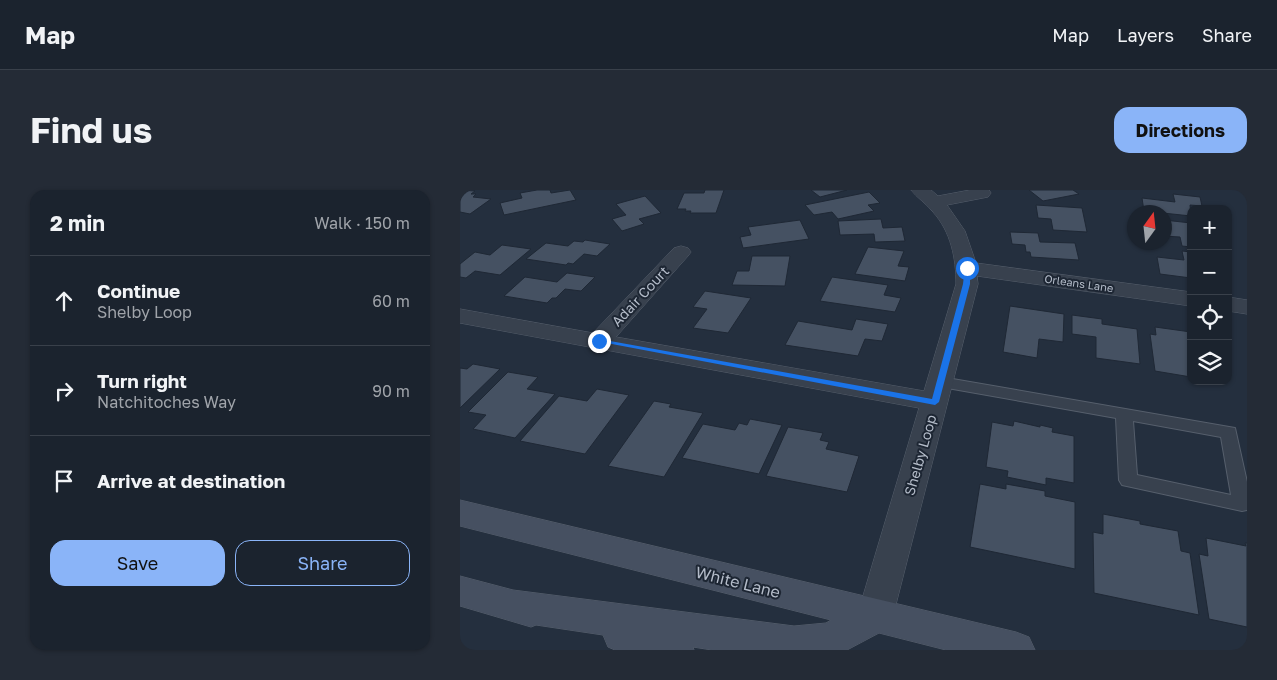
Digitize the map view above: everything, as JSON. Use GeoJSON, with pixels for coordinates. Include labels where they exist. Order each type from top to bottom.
{"type":"FeatureCollection","features":[{"type":"Feature","properties":{"kind":"main road","name":"White Lane"},"geometry":{"type":"LineString","coordinates":[[460,513],[1016,650]]}},
{"type":"Feature","properties":{"kind":"main road"},"geometry":{"type":"LineString","coordinates":[[460,591],[675,650]]}},
{"type":"Feature","properties":{"kind":"main road"},"geometry":{"type":"LineString","coordinates":[[513,606],[794,644],[830,640],[875,616]]}},
{"type":"Feature","properties":{"kind":"street"},"geometry":{"type":"LineString","coordinates":[[928,196],[982,194]]}},
{"type":"Feature","properties":{"kind":"street","name":"Shelby Loop"},"geometry":{"type":"LineString","coordinates":[[875,616],[967,284],[964,248],[954,226],[928,196]]}},
{"type":"Feature","properties":{"kind":"street","name":"Adair Court"},"geometry":{"type":"LineString","coordinates":[[599,341],[681,252]]}},
{"type":"Feature","properties":{"kind":"street","name":"Orleans Lane"},"geometry":{"type":"LineString","coordinates":[[967,268],[1187,298]]}},
{"type":"Feature","properties":{"kind":"street"},"geometry":{"type":"LineString","coordinates":[[1232,305],[1247,307]]}},
{"type":"Feature","properties":{"kind":"street"},"geometry":{"type":"LineString","coordinates":[[460,316],[599,341],[938,392]]}},
{"type":"Feature","properties":{"kind":"lane"},"geometry":{"type":"LineString","coordinates":[[938,392],[1124,414],[1229,432],[1242,504],[1128,480],[1124,414]]}},
{"type":"Feature","properties":{"kind":"building"},"geometry":{"type":"Polygon","coordinates":[[[460,190],[475,191],[471,194],[476,194],[473,197],[491,199],[470,214],[460,212],[460,190]]]}},
{"type":"Feature","properties":{"kind":"building"},"geometry":{"type":"Polygon","coordinates":[[[550,190],[551,193],[570,190],[576,200],[504,215],[500,203],[522,198],[520,193],[550,190]]]}},
{"type":"Feature","properties":{"kind":"building"},"geometry":{"type":"Polygon","coordinates":[[[705,190],[724,190],[716,213],[690,213],[691,211],[685,211],[686,209],[677,209],[684,193],[704,193],[705,190]]]}},
{"type":"Feature","properties":{"kind":"building"},"geometry":{"type":"Polygon","coordinates":[[[811,190],[847,190],[820,197],[811,190]]]}},
{"type":"Feature","properties":{"kind":"building"},"geometry":{"type":"Polygon","coordinates":[[[1029,190],[1073,190],[1079,194],[1043,201],[1029,190]]]}},
{"type":"Feature","properties":{"kind":"building"},"geometry":{"type":"Polygon","coordinates":[[[869,192],[880,203],[868,205],[874,211],[838,219],[832,212],[814,215],[805,205],[869,192]]]}},
{"type":"Feature","properties":{"kind":"building"},"geometry":{"type":"Polygon","coordinates":[[[1173,194],[1200,197],[1202,205],[1187,205],[1187,216],[1172,214],[1172,205],[1143,205],[1142,198],[1175,202],[1173,194]]]}},
{"type":"Feature","properties":{"kind":"building"},"geometry":{"type":"Polygon","coordinates":[[[645,196],[661,213],[639,219],[644,224],[622,231],[612,219],[626,215],[616,204],[645,196]]]}},
{"type":"Feature","properties":{"kind":"building"},"geometry":{"type":"Polygon","coordinates":[[[1036,205],[1082,208],[1087,232],[1053,230],[1051,219],[1038,218],[1036,205]]]}},
{"type":"Feature","properties":{"kind":"building"},"geometry":{"type":"Polygon","coordinates":[[[881,219],[883,228],[902,227],[905,241],[875,242],[874,234],[840,235],[838,221],[881,219]]]}},
{"type":"Feature","properties":{"kind":"building"},"geometry":{"type":"Polygon","coordinates":[[[800,220],[809,239],[743,248],[740,237],[751,235],[748,227],[800,220]]]}},
{"type":"Feature","properties":{"kind":"building"},"geometry":{"type":"Polygon","coordinates":[[[1172,221],[1187,223],[1187,247],[1182,246],[1180,237],[1172,236],[1172,221]]]}},
{"type":"Feature","properties":{"kind":"building"},"geometry":{"type":"Polygon","coordinates":[[[1010,232],[1038,233],[1040,242],[1075,243],[1079,260],[1031,257],[1030,252],[1026,252],[1025,245],[1012,244],[1010,232]]]}},
{"type":"Feature","properties":{"kind":"building"},"geometry":{"type":"Polygon","coordinates":[[[585,240],[610,244],[597,256],[584,254],[573,264],[568,263],[566,265],[526,259],[546,243],[568,246],[574,241],[583,242],[585,240]]]}},
{"type":"Feature","properties":{"kind":"building"},"geometry":{"type":"Polygon","coordinates":[[[502,245],[531,249],[500,275],[475,271],[466,278],[460,277],[460,264],[475,252],[490,255],[502,245]]]}},
{"type":"Feature","properties":{"kind":"building"},"geometry":{"type":"Polygon","coordinates":[[[868,247],[904,251],[898,266],[909,267],[905,281],[855,274],[868,247]]]}},
{"type":"Feature","properties":{"kind":"building"},"geometry":{"type":"Polygon","coordinates":[[[1182,251],[1187,252],[1187,277],[1160,274],[1157,257],[1184,260],[1182,251]]]}},
{"type":"Feature","properties":{"kind":"building"},"geometry":{"type":"Polygon","coordinates":[[[752,256],[790,256],[785,286],[732,285],[737,271],[749,271],[752,256]]]}},
{"type":"Feature","properties":{"kind":"building"},"geometry":{"type":"Polygon","coordinates":[[[567,273],[595,277],[581,291],[565,289],[556,298],[552,298],[547,303],[504,296],[525,277],[557,282],[567,273]]]}},
{"type":"Feature","properties":{"kind":"building"},"geometry":{"type":"Polygon","coordinates":[[[832,277],[888,285],[884,295],[901,298],[895,312],[820,301],[832,277]]]}},
{"type":"Feature","properties":{"kind":"building"},"geometry":{"type":"Polygon","coordinates":[[[705,291],[751,298],[728,333],[693,328],[707,309],[693,307],[705,291]]]}},
{"type":"Feature","properties":{"kind":"building"},"geometry":{"type":"Polygon","coordinates":[[[1010,306],[1064,314],[1063,342],[1039,339],[1037,358],[1003,352],[1010,306]]]}},
{"type":"Feature","properties":{"kind":"building"},"geometry":{"type":"Polygon","coordinates":[[[1072,315],[1102,319],[1102,324],[1137,329],[1140,364],[1096,358],[1096,337],[1072,334],[1072,315]]]}},
{"type":"Feature","properties":{"kind":"building"},"geometry":{"type":"Polygon","coordinates":[[[856,319],[888,324],[882,341],[865,339],[858,356],[785,345],[798,321],[852,330],[856,319]]]}},
{"type":"Feature","properties":{"kind":"building"},"geometry":{"type":"Polygon","coordinates":[[[1155,327],[1187,331],[1187,376],[1155,371],[1150,334],[1156,335],[1155,327]]]}},
{"type":"Feature","properties":{"kind":"building"},"geometry":{"type":"Polygon","coordinates":[[[473,364],[500,369],[460,408],[460,368],[467,369],[473,364]]]}},
{"type":"Feature","properties":{"kind":"building"},"geometry":{"type":"Polygon","coordinates":[[[508,372],[538,377],[527,389],[555,394],[515,438],[473,429],[486,415],[468,412],[508,372]]]}},
{"type":"Feature","properties":{"kind":"building"},"geometry":{"type":"Polygon","coordinates":[[[597,389],[629,395],[585,454],[520,441],[559,396],[587,401],[597,389]]]}},
{"type":"Feature","properties":{"kind":"building"},"geometry":{"type":"Polygon","coordinates":[[[654,401],[671,404],[669,407],[703,413],[664,477],[608,466],[654,401]]]}},
{"type":"Feature","properties":{"kind":"building"},"geometry":{"type":"Polygon","coordinates":[[[750,419],[782,425],[759,474],[682,458],[703,424],[735,430],[739,423],[747,425],[750,419]]]}},
{"type":"Feature","properties":{"kind":"building"},"geometry":{"type":"Polygon","coordinates":[[[1014,421],[1053,428],[1052,432],[1074,436],[1074,483],[1046,478],[1046,485],[1007,477],[1008,471],[986,467],[992,422],[1013,426],[1014,421]]]}},
{"type":"Feature","properties":{"kind":"building"},"geometry":{"type":"Polygon","coordinates":[[[788,427],[823,433],[820,440],[829,442],[826,449],[859,456],[847,492],[766,476],[788,427]]]}},
{"type":"Feature","properties":{"kind":"building"},"geometry":{"type":"Polygon","coordinates":[[[980,484],[1006,489],[1006,484],[1045,491],[1045,496],[1075,502],[1075,569],[970,547],[980,484]]]}},
{"type":"Feature","properties":{"kind":"building"},"geometry":{"type":"Polygon","coordinates":[[[1103,514],[1140,521],[1140,524],[1178,531],[1181,551],[1190,553],[1199,615],[1094,593],[1093,532],[1103,534],[1103,514]]]}},
{"type":"Feature","properties":{"kind":"building"},"geometry":{"type":"Polygon","coordinates":[[[1206,538],[1246,546],[1245,543],[1247,543],[1247,627],[1209,619],[1199,554],[1208,556],[1206,538]]]}},
{"type":"Feature","properties":{"kind":"route"},"geometry":{"type":"LineString","coordinates":[[599,341],[935,402],[967,284],[967,268]]}}]}
